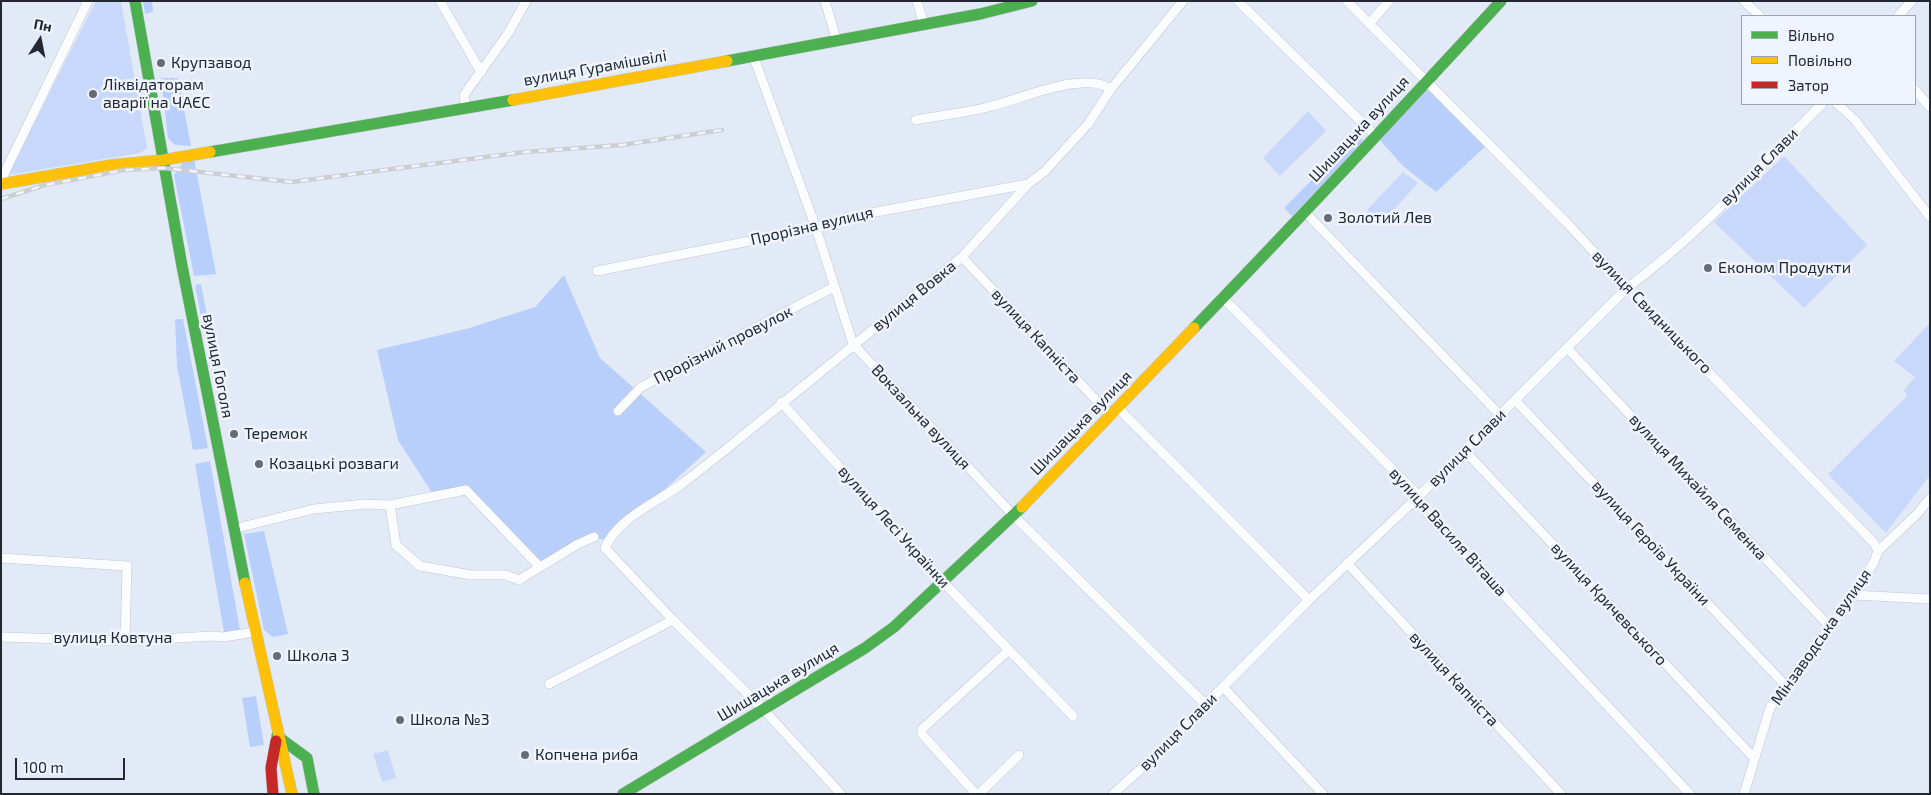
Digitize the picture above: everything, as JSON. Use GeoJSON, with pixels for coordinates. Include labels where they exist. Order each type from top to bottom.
{"type":"FeatureCollection","features":[{"type":"Feature","properties":{"kind":"street"},"geometry":{"type":"LineString","coordinates":[[1,180],[88,1]]}},
{"type":"Feature","properties":{"kind":"street","name":"вулиця Гоголя"},"geometry":{"type":"LineString","coordinates":[[135,1],[233,529],[277,736],[292,794]]}},
{"type":"Feature","properties":{"kind":"street"},"geometry":{"type":"LineString","coordinates":[[440,1],[481,72]]}},
{"type":"Feature","properties":{"kind":"street"},"geometry":{"type":"LineString","coordinates":[[466,108],[464,95],[509,32],[526,1]]}},
{"type":"Feature","properties":{"kind":"street"},"geometry":{"type":"LineString","coordinates":[[825,1],[837,41]]}},
{"type":"Feature","properties":{"kind":"street"},"geometry":{"type":"LineString","coordinates":[[917,1],[924,24]]}},
{"type":"Feature","properties":{"kind":"street","name":"вулиця Гурамішвілі"},"geometry":{"type":"LineString","coordinates":[[1,184],[112,165],[163,160],[466,108],[837,41],[1032,1]]}},
{"type":"Feature","properties":{"kind":"street","name":"вулиця Вовка"},"geometry":{"type":"LineString","coordinates":[[672,620],[605,548],[608,540],[627,522],[679,486],[962,257],[1028,184],[1045,171],[1088,124],[1111,89],[1183,1]]}},
{"type":"Feature","properties":{"kind":"street"},"geometry":{"type":"LineString","coordinates":[[1238,1],[1377,137]]}},
{"type":"Feature","properties":{"kind":"street","name":"вулиця Свидницького"},"geometry":{"type":"LineString","coordinates":[[1347,1],[1542,200],[1568,224],[1627,288],[1874,543],[1878,551]]}},
{"type":"Feature","properties":{"kind":"street"},"geometry":{"type":"LineString","coordinates":[[1369,24],[1389,1]]}},
{"type":"Feature","properties":{"kind":"street","name":"Шишацька вулиця"},"geometry":{"type":"LineString","coordinates":[[623,794],[866,648],[894,627],[944,582],[1014,516],[1115,412],[1335,178],[1377,137],[1425,79],[1501,1]]}},
{"type":"Feature","properties":{"kind":"street"},"geometry":{"type":"LineString","coordinates":[[1744,1],[1759,15]]}},
{"type":"Feature","properties":{"kind":"street"},"geometry":{"type":"LineString","coordinates":[[1899,15],[1912,1]]}},
{"type":"Feature","properties":{"kind":"street","name":"Вокзальна вулиця"},"geometry":{"type":"LineString","coordinates":[[752,55],[816,228],[853,344],[1014,516],[1206,705]]}},
{"type":"Feature","properties":{"kind":"street"},"geometry":{"type":"LineString","coordinates":[[916,120],[991,107],[1062,85],[1098,84],[1111,89]]}},
{"type":"Feature","properties":{"kind":"street"},"geometry":{"type":"LineString","coordinates":[[1916,91],[1930,107]]}},
{"type":"Feature","properties":{"kind":"street","name":"вулиця Слави"},"geometry":{"type":"LineString","coordinates":[[1114,794],[1206,705],[1309,600],[1419,496],[1627,288],[1658,265],[1694,232],[1821,105]]}},
{"type":"Feature","properties":{"kind":"street"},"geometry":{"type":"LineString","coordinates":[[1838,105],[1854,119],[1930,217]]}},
{"type":"Feature","properties":{"kind":"street","name":"Прорізна вулиця"},"geometry":{"type":"LineString","coordinates":[[597,271],[816,228],[876,212],[1028,184]]}},
{"type":"Feature","properties":{"kind":"street"},"geometry":{"type":"LineString","coordinates":[[1305,212],[1500,415]]}},
{"type":"Feature","properties":{"kind":"street","name":"вулиця Капніста"},"geometry":{"type":"LineString","coordinates":[[962,257],[1115,412],[1309,600]]}},
{"type":"Feature","properties":{"kind":"street","name":"Прорізний провулок"},"geometry":{"type":"LineString","coordinates":[[618,411],[641,388],[834,287]]}},
{"type":"Feature","properties":{"kind":"street","name":"вулиця Василя Віташа"},"geometry":{"type":"LineString","coordinates":[[1222,297],[1419,496],[1426,512],[1690,794]]}},
{"type":"Feature","properties":{"kind":"street","name":"вулиця Михайля Семенка"},"geometry":{"type":"LineString","coordinates":[[1567,348],[1829,626]]}},
{"type":"Feature","properties":{"kind":"street","name":"вулиця Героїв України"},"geometry":{"type":"LineString","coordinates":[[1516,400],[1786,686]]}},
{"type":"Feature","properties":{"kind":"street","name":"вулиця Лесі Українки"},"geometry":{"type":"LineString","coordinates":[[781,402],[944,582],[1073,716]]}},
{"type":"Feature","properties":{"kind":"street","name":"вулиця Кричевського"},"geometry":{"type":"LineString","coordinates":[[1464,450],[1754,758]]}},
{"type":"Feature","properties":{"kind":"street"},"geometry":{"type":"LineString","coordinates":[[233,529],[314,510],[365,504],[390,505],[466,490],[539,566]]}},
{"type":"Feature","properties":{"kind":"street","name":"Мінзаводська вулиця"},"geometry":{"type":"LineString","coordinates":[[1744,794],[1770,708],[1853,595],[1874,562],[1878,551],[1917,514],[1930,498]]}},
{"type":"Feature","properties":{"kind":"street"},"geometry":{"type":"LineString","coordinates":[[390,505],[396,546],[420,566],[471,575],[506,575],[519,580],[539,566],[594,537]]}},
{"type":"Feature","properties":{"kind":"street"},"geometry":{"type":"LineString","coordinates":[[1,558],[127,566],[125,641]]}},
{"type":"Feature","properties":{"kind":"street","name":"вулиця Капніста"},"geometry":{"type":"LineString","coordinates":[[1347,564],[1561,794]]}},
{"type":"Feature","properties":{"kind":"street"},"geometry":{"type":"LineString","coordinates":[[1853,595],[1930,599]]}},
{"type":"Feature","properties":{"kind":"street"},"geometry":{"type":"LineString","coordinates":[[549,684],[672,620],[764,710],[841,794]]}},
{"type":"Feature","properties":{"kind":"street","name":"вулиця Ковтуна"},"geometry":{"type":"LineString","coordinates":[[1,637],[125,641],[223,637],[255,632]]}},
{"type":"Feature","properties":{"kind":"street"},"geometry":{"type":"LineString","coordinates":[[1009,650],[922,729],[922,734],[978,794],[1019,755]]}},
{"type":"Feature","properties":{"kind":"street"},"geometry":{"type":"LineString","coordinates":[[1223,687],[1323,794]]}},
{"type":"Feature","properties":{"kind":"street"},"geometry":{"type":"LineString","coordinates":[[277,736],[307,758],[314,794]]}},
{"type":"Feature","properties":{"kind":"street","name":"вулиця Гоголя"},"geometry":{"type":"LineString","coordinates":[[273,794],[272,768],[277,736]]}},
{"type":"Feature","properties":{"kind":"street"},"geometry":{"type":"LineString","coordinates":[[285,766],[288,755],[296,753],[307,758]]}},
{"type":"Feature","properties":{"kind":"shaded area"},"geometry":{"type":"Polygon","coordinates":[[[96,1],[121,1],[147,148],[140,153],[8,175],[96,1]]]}},
{"type":"Feature","properties":{"kind":"shaded area"},"geometry":{"type":"Polygon","coordinates":[[[143,1],[152,1],[153,12],[145,14],[143,1]]]}},
{"type":"Feature","properties":{"kind":"shaded area"},"geometry":{"type":"Polygon","coordinates":[[[161,78],[178,78],[191,146],[175,145],[168,138],[161,78]]]}},
{"type":"Feature","properties":{"kind":"shaded area"},"geometry":{"type":"Polygon","coordinates":[[[1427,81],[1488,144],[1436,192],[1403,166],[1377,137],[1427,81]]]}},
{"type":"Feature","properties":{"kind":"shaded area"},"geometry":{"type":"Polygon","coordinates":[[[1308,111],[1326,131],[1280,176],[1263,158],[1308,111]]]}},
{"type":"Feature","properties":{"kind":"shaded area"},"geometry":{"type":"Polygon","coordinates":[[[1357,134],[1364,141],[1292,216],[1284,208],[1357,134]]]}},
{"type":"Feature","properties":{"kind":"shaded area"},"geometry":{"type":"Polygon","coordinates":[[[1784,156],[1867,245],[1804,308],[1714,222],[1784,156]]]}},
{"type":"Feature","properties":{"kind":"shaded area"},"geometry":{"type":"Polygon","coordinates":[[[194,159],[216,274],[194,276],[174,175],[183,162],[194,159]]]}},
{"type":"Feature","properties":{"kind":"shaded area"},"geometry":{"type":"Polygon","coordinates":[[[1403,172],[1418,183],[1380,225],[1367,210],[1403,172]]]}},
{"type":"Feature","properties":{"kind":"shaded area"},"geometry":{"type":"Polygon","coordinates":[[[564,275],[600,358],[706,452],[608,541],[594,537],[539,566],[466,490],[434,496],[398,440],[377,350],[466,329],[535,307],[564,275]]]}},
{"type":"Feature","properties":{"kind":"shaded area"},"geometry":{"type":"Polygon","coordinates":[[[201,284],[210,332],[204,333],[195,285],[201,284]]]}},
{"type":"Feature","properties":{"kind":"shaded area"},"geometry":{"type":"Polygon","coordinates":[[[175,319],[183,319],[208,448],[193,450],[177,366],[175,319]]]}},
{"type":"Feature","properties":{"kind":"shaded area"},"geometry":{"type":"Polygon","coordinates":[[[1930,323],[1930,475],[1886,533],[1828,474],[1907,396],[1904,390],[1915,377],[1894,361],[1930,323]]]}},
{"type":"Feature","properties":{"kind":"shaded area"},"geometry":{"type":"Polygon","coordinates":[[[210,461],[240,630],[224,632],[195,464],[210,461]]]}},
{"type":"Feature","properties":{"kind":"shaded area"},"geometry":{"type":"Polygon","coordinates":[[[264,531],[288,634],[273,637],[264,630],[244,534],[264,531]]]}},
{"type":"Feature","properties":{"kind":"shaded area"},"geometry":{"type":"Polygon","coordinates":[[[256,696],[264,745],[250,747],[242,698],[256,696]]]}},
{"type":"Feature","properties":{"kind":"shaded area"},"geometry":{"type":"Polygon","coordinates":[[[388,750],[396,778],[382,782],[373,754],[388,750]]]}},
{"type":"Feature","properties":{"kind":"railway"},"geometry":{"type":"LineString","coordinates":[[1,199],[45,185],[124,170],[164,168],[291,182],[525,152],[622,145],[722,130]]}},
{"type":"Feature","properties":{"kind":"traffic: fast"},"geometry":{"type":"LineString","coordinates":[[135,1],[182,266],[245,583]]}},
{"type":"Feature","properties":{"kind":"traffic: fast"},"geometry":{"type":"LineString","coordinates":[[727,61],[980,14],[1032,1]]}},
{"type":"Feature","properties":{"kind":"traffic: fast"},"geometry":{"type":"LineString","coordinates":[[1194,328],[1501,1]]}},
{"type":"Feature","properties":{"kind":"traffic: fast"},"geometry":{"type":"LineString","coordinates":[[210,152],[513,100]]}},
{"type":"Feature","properties":{"kind":"traffic: fast"},"geometry":{"type":"LineString","coordinates":[[623,794],[865,648],[894,627],[1022,507]]}},
{"type":"Feature","properties":{"kind":"traffic: fast"},"geometry":{"type":"LineString","coordinates":[[277,736],[307,758],[314,794]]}},
{"type":"Feature","properties":{"kind":"traffic: slow"},"geometry":{"type":"LineString","coordinates":[[513,100],[727,61]]}},
{"type":"Feature","properties":{"kind":"traffic: slow"},"geometry":{"type":"LineString","coordinates":[[1,184],[112,165],[163,160],[210,152]]}},
{"type":"Feature","properties":{"kind":"traffic: slow"},"geometry":{"type":"LineString","coordinates":[[1022,507],[1194,328]]}},
{"type":"Feature","properties":{"kind":"traffic: slow"},"geometry":{"type":"LineString","coordinates":[[245,583],[292,794]]}},
{"type":"Feature","properties":{"kind":"traffic: jam"},"geometry":{"type":"LineString","coordinates":[[273,794],[271,768],[276,741]]}},
{"type":"Feature","properties":{"kind":"place","name":"Крупзавод"},"geometry":{"type":"Point","coordinates":[161,63]}},
{"type":"Feature","properties":{"kind":"place","name":"Ліквідаторам аварії на ЧАЄС"},"geometry":{"type":"Point","coordinates":[93,94]}},
{"type":"Feature","properties":{"kind":"place","name":"Золотий Лев"},"geometry":{"type":"Point","coordinates":[1328,218]}},
{"type":"Feature","properties":{"kind":"place","name":"Економ Продукти"},"geometry":{"type":"Point","coordinates":[1708,268]}},
{"type":"Feature","properties":{"kind":"place","name":"Теремок"},"geometry":{"type":"Point","coordinates":[234,434]}},
{"type":"Feature","properties":{"kind":"place","name":"Козацькі розваги"},"geometry":{"type":"Point","coordinates":[259,464]}},
{"type":"Feature","properties":{"kind":"place","name":"Школа 3"},"geometry":{"type":"Point","coordinates":[277,656]}},
{"type":"Feature","properties":{"kind":"place","name":"Школа №3"},"geometry":{"type":"Point","coordinates":[400,720]}},
{"type":"Feature","properties":{"kind":"place","name":"Копчена риба"},"geometry":{"type":"Point","coordinates":[525,755]}}]}
